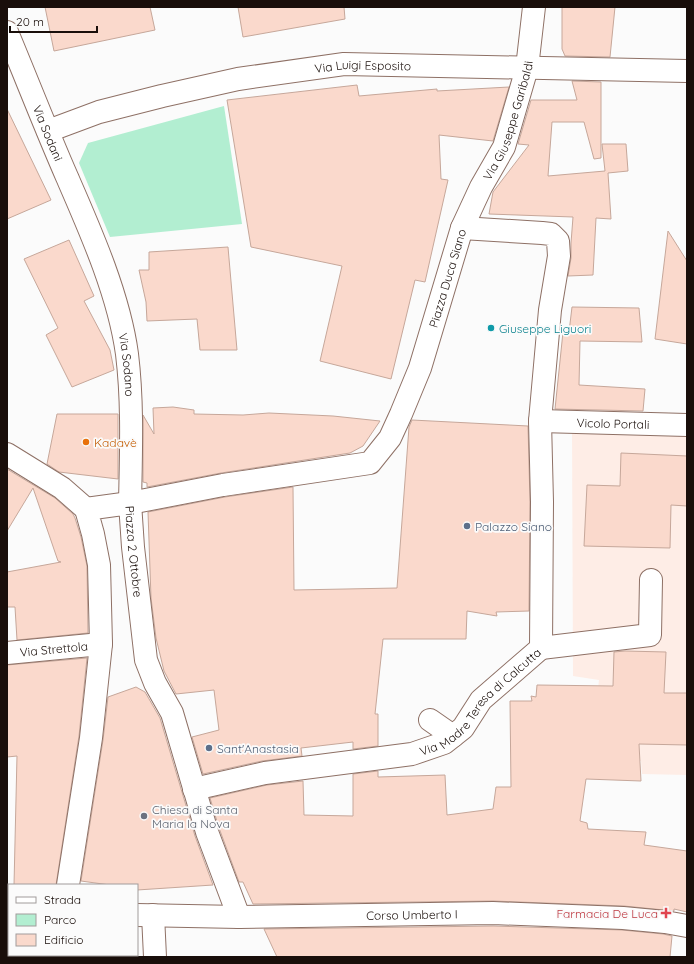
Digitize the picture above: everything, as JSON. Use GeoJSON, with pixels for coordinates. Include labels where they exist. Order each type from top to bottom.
{"type":"FeatureCollection","features":[{"type":"Feature","properties":{"kind":"street","name":"Via Giuseppe Garibaldi"},"geometry":{"type":"LineString","coordinates":[[462,228],[481,187],[504,147],[527,68],[534,7]]}},
{"type":"Feature","properties":{"kind":"street","name":"Via Sodani"},"geometry":{"type":"LineString","coordinates":[[7,32],[91,233]]}},
{"type":"Feature","properties":{"kind":"street","name":"Via Luigi Esposito"},"geometry":{"type":"LineString","coordinates":[[48,131],[99,112],[162,96],[238,79],[344,64],[687,71]]}},
{"type":"Feature","properties":{"kind":"street","name":"Piazza Duca Siano"},"geometry":{"type":"LineString","coordinates":[[130,502],[223,485],[370,462],[390,438],[420,368],[462,228],[551,234],[558,241],[559,256],[550,310],[544,375]]}},
{"type":"Feature","properties":{"kind":"street","name":"Via Sodano"},"geometry":{"type":"LineString","coordinates":[[91,233],[107,275],[120,321],[127,354],[131,408],[130,502]]}},
{"type":"Feature","properties":{"kind":"street","name":"Via Madre Teresa di Calcutta"},"geometry":{"type":"LineString","coordinates":[[194,789],[265,773],[412,754],[444,743],[463,728],[481,700],[541,648],[542,502],[540,422],[544,375]]}},
{"type":"Feature","properties":{"kind":"street","name":"Vicolo Portali"},"geometry":{"type":"LineString","coordinates":[[540,422],[687,425]]}},
{"type":"Feature","properties":{"kind":"street"},"geometry":{"type":"LineString","coordinates":[[7,454],[62,488],[86,508],[99,565],[101,644],[92,738],[68,884]]}},
{"type":"Feature","properties":{"kind":"street","name":"Piazza 2 Ottobre"},"geometry":{"type":"LineString","coordinates":[[86,508],[130,502],[134,554],[146,660],[155,684],[172,713],[207,832],[239,917]]}},
{"type":"Feature","properties":{"kind":"street"},"geometry":{"type":"LineString","coordinates":[[541,648],[650,635],[651,580]]}},
{"type":"Feature","properties":{"kind":"street","name":"Via Strettola"},"geometry":{"type":"LineString","coordinates":[[7,653],[101,644]]}},
{"type":"Feature","properties":{"kind":"street"},"geometry":{"type":"LineString","coordinates":[[430,720],[453,736]]}},
{"type":"Feature","properties":{"kind":"street","name":"Corso Umberto I"},"geometry":{"type":"LineString","coordinates":[[145,915],[239,917],[493,913],[623,918],[665,922],[687,926]]}},
{"type":"Feature","properties":{"kind":"street"},"geometry":{"type":"LineString","coordinates":[[145,915],[155,957]]}},
{"type":"Feature","properties":{"kind":"shaded area"},"geometry":{"type":"Polygon","coordinates":[[[572,428],[687,432],[687,775],[642,774],[641,761],[590,759],[599,680],[573,676],[572,428]]]}},
{"type":"Feature","properties":{"kind":"green space"},"geometry":{"type":"Polygon","coordinates":[[[224,106],[242,224],[110,237],[79,163],[88,143],[224,106]]]}},
{"type":"Feature","properties":{"kind":"building"},"geometry":{"type":"Polygon","coordinates":[[[45,7],[150,7],[155,30],[54,51],[45,7]]]}},
{"type":"Feature","properties":{"kind":"building"},"geometry":{"type":"Polygon","coordinates":[[[238,7],[344,7],[345,19],[243,37],[238,7]]]}},
{"type":"Feature","properties":{"kind":"building"},"geometry":{"type":"Polygon","coordinates":[[[562,7],[615,7],[610,57],[565,56],[562,49],[562,7]]]}},
{"type":"Feature","properties":{"kind":"building"},"geometry":{"type":"Polygon","coordinates":[[[572,81],[601,82],[601,158],[594,159],[584,122],[552,122],[548,176],[605,171],[602,144],[626,144],[628,171],[608,173],[611,219],[596,218],[593,275],[568,276],[571,258],[573,217],[489,214],[493,192],[529,145],[518,144],[531,100],[577,100],[572,81]]]}},
{"type":"Feature","properties":{"kind":"building"},"geometry":{"type":"Polygon","coordinates":[[[357,85],[359,96],[437,89],[437,91],[509,87],[493,141],[439,135],[441,179],[448,180],[425,282],[415,280],[391,379],[320,361],[342,266],[251,247],[227,100],[357,85]]]}},
{"type":"Feature","properties":{"kind":"building"},"geometry":{"type":"Polygon","coordinates":[[[7,109],[51,200],[7,219],[7,109]]]}},
{"type":"Feature","properties":{"kind":"building"},"geometry":{"type":"Polygon","coordinates":[[[668,231],[687,261],[687,344],[655,339],[668,231]]]}},
{"type":"Feature","properties":{"kind":"building"},"geometry":{"type":"Polygon","coordinates":[[[69,240],[94,296],[84,301],[110,350],[114,370],[72,387],[46,335],[58,328],[24,259],[69,240]]]}},
{"type":"Feature","properties":{"kind":"building"},"geometry":{"type":"Polygon","coordinates":[[[228,247],[237,350],[200,350],[197,319],[147,321],[146,302],[139,270],[149,270],[149,252],[228,247]]]}},
{"type":"Feature","properties":{"kind":"building"},"geometry":{"type":"Polygon","coordinates":[[[572,307],[639,308],[642,342],[580,341],[579,385],[645,389],[643,411],[555,409],[563,332],[569,332],[572,307]]]}},
{"type":"Feature","properties":{"kind":"building"},"geometry":{"type":"Polygon","coordinates":[[[173,407],[194,410],[194,414],[243,415],[269,413],[333,416],[380,421],[363,446],[350,453],[221,473],[147,487],[147,483],[143,482],[143,415],[154,434],[153,408],[173,407]]]}},
{"type":"Feature","properties":{"kind":"building","name":"Kadavè"},"geometry":{"type":"Polygon","coordinates":[[[57,414],[118,414],[118,479],[59,472],[47,464],[57,414]]]}},
{"type":"Feature","properties":{"kind":"building"},"geometry":{"type":"Polygon","coordinates":[[[412,420],[528,426],[530,502],[529,611],[496,612],[497,616],[467,611],[466,639],[383,639],[375,714],[378,714],[378,746],[353,749],[353,742],[301,748],[302,756],[262,761],[203,774],[192,737],[219,730],[214,690],[176,694],[164,671],[156,638],[151,598],[148,512],[225,497],[293,487],[294,590],[397,588],[409,427],[412,420]]]}},
{"type":"Feature","properties":{"kind":"building"},"geometry":{"type":"Polygon","coordinates":[[[621,453],[687,456],[687,506],[671,505],[670,548],[584,546],[587,485],[620,486],[621,453]]]}},
{"type":"Feature","properties":{"kind":"building"},"geometry":{"type":"Polygon","coordinates":[[[7,469],[55,498],[73,514],[75,518],[81,537],[87,566],[88,633],[17,640],[15,607],[7,607],[7,572],[61,562],[58,561],[33,488],[7,531],[7,469]]]}},
{"type":"Feature","properties":{"kind":"building"},"geometry":{"type":"Polygon","coordinates":[[[614,652],[666,652],[664,693],[687,693],[687,745],[639,744],[641,781],[586,779],[580,821],[587,823],[588,829],[646,832],[644,845],[687,851],[687,912],[674,909],[674,911],[624,906],[493,901],[253,904],[243,882],[239,882],[219,828],[210,798],[267,785],[303,781],[304,815],[353,816],[353,774],[378,771],[378,777],[445,775],[447,815],[493,809],[496,787],[511,787],[510,701],[532,701],[531,696],[536,697],[537,685],[613,686],[614,652]]]}},
{"type":"Feature","properties":{"kind":"building"},"geometry":{"type":"Polygon","coordinates":[[[87,658],[79,736],[56,884],[14,884],[17,756],[7,757],[7,665],[87,658]]]}},
{"type":"Feature","properties":{"kind":"building","name":"Chiesa di Santa Maria la Nova"},"geometry":{"type":"Polygon","coordinates":[[[136,687],[145,692],[160,718],[195,836],[213,885],[138,890],[138,884],[103,884],[81,881],[103,740],[108,697],[136,687]]]}},
{"type":"Feature","properties":{"kind":"building"},"geometry":{"type":"Polygon","coordinates":[[[493,926],[622,930],[663,934],[672,936],[670,957],[277,957],[264,929],[493,926]]]}},
{"type":"Feature","properties":{"kind":"place","name":"Giuseppe Liguori"},"geometry":{"type":"Point","coordinates":[491,328]}},
{"type":"Feature","properties":{"kind":"place","name":"Kadavè"},"geometry":{"type":"Point","coordinates":[86,442]}},
{"type":"Feature","properties":{"kind":"place","name":"Palazzo Siano"},"geometry":{"type":"Point","coordinates":[467,526]}},
{"type":"Feature","properties":{"kind":"place","name":"Sant'Anastasia"},"geometry":{"type":"Point","coordinates":[209,748]}},
{"type":"Feature","properties":{"kind":"place","name":"Chiesa di Santa Maria la Nova"},"geometry":{"type":"Point","coordinates":[144,816]}},
{"type":"Feature","properties":{"kind":"place","name":"Farmacia De Luca"},"geometry":{"type":"Point","coordinates":[666,913]}}]}
